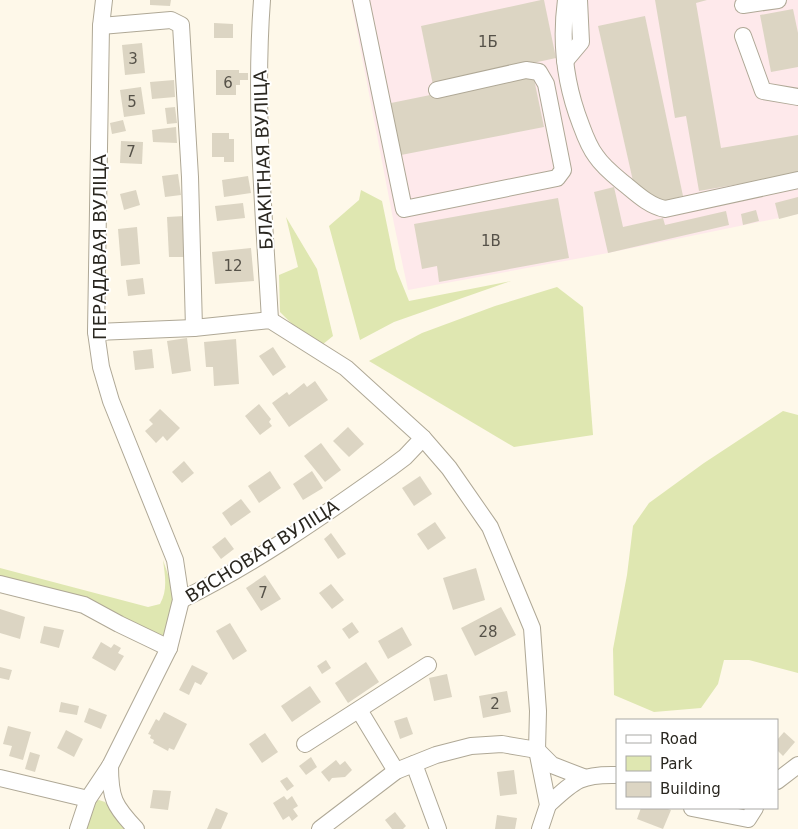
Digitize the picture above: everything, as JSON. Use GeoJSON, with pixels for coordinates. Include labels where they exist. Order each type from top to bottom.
{"type":"FeatureCollection","features":[{"type":"Feature","properties":{"kind":"street","name":"ПЕРАДАВАЯ ВУЛІЦА"},"geometry":{"type":"LineString","coordinates":[[104,0],[101,26],[96,332],[101,367],[111,401],[175,560],[181,600]]}},
{"type":"Feature","properties":{"kind":"street","name":"БЛАКІТНАЯ ВУЛІЦА"},"geometry":{"type":"LineString","coordinates":[[262,0],[259,37],[261,158],[270,320]]}},
{"type":"Feature","properties":{"kind":"street"},"geometry":{"type":"LineString","coordinates":[[361,0],[404,209],[557,178],[563,170],[546,84],[540,72],[526,70],[437,90]]}},
{"type":"Feature","properties":{"kind":"street"},"geometry":{"type":"LineString","coordinates":[[566,0],[563,33],[565,60],[571,99],[587,140],[595,156],[606,168],[655,207],[665,209],[798,180]]}},
{"type":"Feature","properties":{"kind":"street"},"geometry":{"type":"LineString","coordinates":[[565,60],[581,42],[580,0]]}},
{"type":"Feature","properties":{"kind":"street"},"geometry":{"type":"LineString","coordinates":[[743,5],[778,0]]}},
{"type":"Feature","properties":{"kind":"street"},"geometry":{"type":"LineString","coordinates":[[101,26],[171,20],[182,25],[190,177],[194,328]]}},
{"type":"Feature","properties":{"kind":"street"},"geometry":{"type":"LineString","coordinates":[[743,36],[763,91],[798,97]]}},
{"type":"Feature","properties":{"kind":"street"},"geometry":{"type":"LineString","coordinates":[[96,332],[194,328],[270,320],[346,368],[423,438],[449,468],[490,527],[532,628],[538,711],[536,750],[548,805]]}},
{"type":"Feature","properties":{"kind":"street","name":"ВЯСНОВАЯ ВУЛІЦА"},"geometry":{"type":"LineString","coordinates":[[78,829],[88,799],[110,766],[169,648],[181,600],[219,581],[287,539],[389,469],[405,457],[423,438]]}},
{"type":"Feature","properties":{"kind":"street"},"geometry":{"type":"LineString","coordinates":[[0,584],[84,605],[169,648]]}},
{"type":"Feature","properties":{"kind":"street"},"geometry":{"type":"LineString","coordinates":[[306,744],[428,665]]}},
{"type":"Feature","properties":{"kind":"street"},"geometry":{"type":"LineString","coordinates":[[360,710],[396,770]]}},
{"type":"Feature","properties":{"kind":"street"},"geometry":{"type":"LineString","coordinates":[[320,829],[396,770],[436,755],[471,746],[502,744],[536,750],[552,765],[583,778]]}},
{"type":"Feature","properties":{"kind":"street"},"geometry":{"type":"LineString","coordinates":[[414,764],[438,829]]}},
{"type":"Feature","properties":{"kind":"street"},"geometry":{"type":"LineString","coordinates":[[778,779],[798,765]]}},
{"type":"Feature","properties":{"kind":"street"},"geometry":{"type":"LineString","coordinates":[[110,766],[110,788],[113,798],[123,814],[136,829]]}},
{"type":"Feature","properties":{"kind":"street"},"geometry":{"type":"LineString","coordinates":[[540,829],[548,805],[572,784],[583,778],[602,775],[616,776]]}},
{"type":"Feature","properties":{"kind":"street"},"geometry":{"type":"LineString","coordinates":[[0,778],[88,799]]}},
{"type":"Feature","properties":{"kind":"street"},"geometry":{"type":"LineString","coordinates":[[697,809],[749,819]]}},
{"type":"Feature","properties":{"kind":"shaded area"},"geometry":{"type":"Polygon","coordinates":[[[351,0],[798,0],[798,214],[608,253],[408,290],[351,0]]]}},
{"type":"Feature","properties":{"kind":"green space"},"geometry":{"type":"Polygon","coordinates":[[[361,190],[382,201],[396,269],[409,301],[511,281],[394,322],[360,340],[329,226],[359,200],[361,190]]]}},
{"type":"Feature","properties":{"kind":"green space"},"geometry":{"type":"Polygon","coordinates":[[[286,217],[317,269],[333,336],[317,349],[280,312],[279,275],[298,267],[286,217]]]}},
{"type":"Feature","properties":{"kind":"green space"},"geometry":{"type":"Polygon","coordinates":[[[557,287],[583,307],[593,435],[514,447],[369,361],[422,333],[495,306],[557,287]]]}},
{"type":"Feature","properties":{"kind":"green space"},"geometry":{"type":"Polygon","coordinates":[[[783,411],[798,415],[798,673],[749,660],[724,660],[718,684],[701,708],[654,712],[614,695],[613,649],[627,575],[633,526],[649,503],[704,463],[783,411]]]}},
{"type":"Feature","properties":{"kind":"green space"},"geometry":{"type":"Polygon","coordinates":[[[163,560],[176,598],[164,638],[155,639],[96,603],[0,576],[0,568],[148,607],[160,604],[163,599],[165,583],[163,560]]]}},
{"type":"Feature","properties":{"kind":"green space"},"geometry":{"type":"Polygon","coordinates":[[[99,800],[105,802],[125,829],[83,829],[94,802],[99,800]]]}},
{"type":"Feature","properties":{"kind":"building"},"geometry":{"type":"Polygon","coordinates":[[[150,0],[171,0],[170,6],[150,5],[150,0]]]}},
{"type":"Feature","properties":{"kind":"building"},"geometry":{"type":"Polygon","coordinates":[[[544,0],[556,58],[433,85],[421,26],[544,0]]]}},
{"type":"Feature","properties":{"kind":"building"},"geometry":{"type":"Polygon","coordinates":[[[655,0],[707,0],[696,3],[721,148],[798,135],[798,174],[699,191],[686,116],[675,118],[655,0]]]}},
{"type":"Feature","properties":{"kind":"building"},"geometry":{"type":"Polygon","coordinates":[[[793,9],[798,33],[798,67],[771,72],[760,15],[793,9]]]}},
{"type":"Feature","properties":{"kind":"building"},"geometry":{"type":"Polygon","coordinates":[[[645,16],[683,196],[661,202],[633,181],[598,26],[645,16]]]}},
{"type":"Feature","properties":{"kind":"building"},"geometry":{"type":"Polygon","coordinates":[[[214,23],[233,24],[233,38],[214,38],[214,23]]]}},
{"type":"Feature","properties":{"kind":"building"},"geometry":{"type":"Polygon","coordinates":[[[142,43],[145,73],[125,75],[122,45],[142,43]]]}},
{"type":"Feature","properties":{"kind":"building"},"geometry":{"type":"Polygon","coordinates":[[[216,70],[239,70],[239,73],[248,73],[248,80],[240,80],[240,85],[236,85],[236,95],[216,95],[216,70]]]}},
{"type":"Feature","properties":{"kind":"building"},"geometry":{"type":"Polygon","coordinates":[[[533,74],[544,127],[401,155],[391,103],[533,74]]]}},
{"type":"Feature","properties":{"kind":"building"},"geometry":{"type":"Polygon","coordinates":[[[174,80],[175,97],[152,99],[150,82],[174,80]]]}},
{"type":"Feature","properties":{"kind":"building"},"geometry":{"type":"Polygon","coordinates":[[[141,87],[145,114],[124,117],[120,90],[141,87]]]}},
{"type":"Feature","properties":{"kind":"building"},"geometry":{"type":"Polygon","coordinates":[[[175,107],[177,123],[167,124],[165,108],[175,107]]]}},
{"type":"Feature","properties":{"kind":"building"},"geometry":{"type":"Polygon","coordinates":[[[123,120],[126,131],[112,134],[110,123],[123,120]]]}},
{"type":"Feature","properties":{"kind":"building"},"geometry":{"type":"Polygon","coordinates":[[[176,127],[177,143],[153,142],[152,130],[176,127]]]}},
{"type":"Feature","properties":{"kind":"building"},"geometry":{"type":"Polygon","coordinates":[[[212,133],[229,133],[229,139],[234,139],[234,162],[224,162],[224,157],[212,157],[212,133]]]}},
{"type":"Feature","properties":{"kind":"building"},"geometry":{"type":"Polygon","coordinates":[[[121,141],[143,142],[142,164],[120,163],[121,141]]]}},
{"type":"Feature","properties":{"kind":"building"},"geometry":{"type":"Polygon","coordinates":[[[178,174],[181,195],[165,197],[162,176],[178,174]]]}},
{"type":"Feature","properties":{"kind":"building"},"geometry":{"type":"Polygon","coordinates":[[[248,176],[251,193],[224,197],[222,180],[248,176]]]}},
{"type":"Feature","properties":{"kind":"building"},"geometry":{"type":"Polygon","coordinates":[[[614,187],[623,227],[663,218],[665,225],[726,211],[729,225],[608,253],[594,192],[614,187]]]}},
{"type":"Feature","properties":{"kind":"building"},"geometry":{"type":"Polygon","coordinates":[[[136,190],[140,205],[124,210],[120,194],[136,190]]]}},
{"type":"Feature","properties":{"kind":"building"},"geometry":{"type":"Polygon","coordinates":[[[798,197],[798,214],[779,219],[775,203],[798,197]]]}},
{"type":"Feature","properties":{"kind":"building"},"geometry":{"type":"Polygon","coordinates":[[[558,198],[569,258],[439,282],[437,266],[422,269],[414,224],[558,198]]]}},
{"type":"Feature","properties":{"kind":"building"},"geometry":{"type":"Polygon","coordinates":[[[243,203],[245,218],[217,221],[215,206],[243,203]]]}},
{"type":"Feature","properties":{"kind":"building"},"geometry":{"type":"Polygon","coordinates":[[[756,210],[759,221],[743,225],[741,214],[756,210]]]}},
{"type":"Feature","properties":{"kind":"building"},"geometry":{"type":"Polygon","coordinates":[[[185,216],[187,257],[169,257],[167,217],[185,216]]]}},
{"type":"Feature","properties":{"kind":"building"},"geometry":{"type":"Polygon","coordinates":[[[137,227],[140,264],[121,266],[118,229],[137,227]]]}},
{"type":"Feature","properties":{"kind":"building"},"geometry":{"type":"Polygon","coordinates":[[[251,248],[254,281],[215,284],[212,252],[251,248]]]}},
{"type":"Feature","properties":{"kind":"building"},"geometry":{"type":"Polygon","coordinates":[[[143,278],[145,294],[128,296],[126,280],[143,278]]]}},
{"type":"Feature","properties":{"kind":"building"},"geometry":{"type":"Polygon","coordinates":[[[187,338],[191,371],[172,374],[167,341],[187,338]]]}},
{"type":"Feature","properties":{"kind":"building"},"geometry":{"type":"Polygon","coordinates":[[[236,339],[239,384],[214,386],[213,367],[206,367],[204,342],[236,339]]]}},
{"type":"Feature","properties":{"kind":"building"},"geometry":{"type":"Polygon","coordinates":[[[273,347],[286,367],[273,376],[259,356],[273,347]]]}},
{"type":"Feature","properties":{"kind":"building"},"geometry":{"type":"Polygon","coordinates":[[[152,349],[154,368],[135,370],[133,351],[152,349]]]}},
{"type":"Feature","properties":{"kind":"building"},"geometry":{"type":"Polygon","coordinates":[[[315,381],[328,400],[289,427],[272,403],[287,392],[289,395],[304,383],[307,387],[315,381]]]}},
{"type":"Feature","properties":{"kind":"building"},"geometry":{"type":"Polygon","coordinates":[[[259,404],[271,419],[269,422],[272,426],[260,435],[245,416],[259,404]]]}},
{"type":"Feature","properties":{"kind":"building"},"geometry":{"type":"Polygon","coordinates":[[[160,409],[180,428],[167,441],[163,436],[156,443],[145,431],[153,424],[149,420],[160,409]]]}},
{"type":"Feature","properties":{"kind":"building"},"geometry":{"type":"Polygon","coordinates":[[[348,427],[364,444],[349,457],[333,441],[348,427]]]}},
{"type":"Feature","properties":{"kind":"building"},"geometry":{"type":"Polygon","coordinates":[[[321,443],[341,470],[325,482],[304,456],[321,443]]]}},
{"type":"Feature","properties":{"kind":"building"},"geometry":{"type":"Polygon","coordinates":[[[184,461],[194,473],[182,483],[172,472],[184,461]]]}},
{"type":"Feature","properties":{"kind":"building"},"geometry":{"type":"Polygon","coordinates":[[[270,471],[281,488],[259,503],[248,486],[270,471]]]}},
{"type":"Feature","properties":{"kind":"building"},"geometry":{"type":"Polygon","coordinates":[[[312,471],[323,488],[303,500],[293,484],[312,471]]]}},
{"type":"Feature","properties":{"kind":"building"},"geometry":{"type":"Polygon","coordinates":[[[420,476],[432,494],[414,506],[402,488],[420,476]]]}},
{"type":"Feature","properties":{"kind":"building"},"geometry":{"type":"Polygon","coordinates":[[[241,499],[251,512],[231,526],[222,513],[241,499]]]}},
{"type":"Feature","properties":{"kind":"building"},"geometry":{"type":"Polygon","coordinates":[[[435,522],[446,538],[428,550],[417,534],[435,522]]]}},
{"type":"Feature","properties":{"kind":"building"},"geometry":{"type":"Polygon","coordinates":[[[331,533],[346,554],[338,559],[324,539],[331,533]]]}},
{"type":"Feature","properties":{"kind":"building"},"geometry":{"type":"Polygon","coordinates":[[[225,537],[234,549],[221,559],[212,547],[225,537]]]}},
{"type":"Feature","properties":{"kind":"building"},"geometry":{"type":"Polygon","coordinates":[[[476,568],[485,600],[453,610],[443,578],[476,568]]]}},
{"type":"Feature","properties":{"kind":"building"},"geometry":{"type":"Polygon","coordinates":[[[265,575],[281,599],[261,611],[246,588],[265,575]]]}},
{"type":"Feature","properties":{"kind":"building"},"geometry":{"type":"Polygon","coordinates":[[[331,584],[344,600],[332,609],[319,593],[331,584]]]}},
{"type":"Feature","properties":{"kind":"building"},"geometry":{"type":"Polygon","coordinates":[[[501,607],[516,635],[475,656],[461,628],[501,607]]]}},
{"type":"Feature","properties":{"kind":"building"},"geometry":{"type":"Polygon","coordinates":[[[0,609],[25,617],[20,639],[0,633],[0,609]]]}},
{"type":"Feature","properties":{"kind":"building"},"geometry":{"type":"Polygon","coordinates":[[[352,622],[359,632],[349,639],[342,629],[352,622]]]}},
{"type":"Feature","properties":{"kind":"building"},"geometry":{"type":"Polygon","coordinates":[[[230,623],[247,651],[233,660],[216,631],[230,623]]]}},
{"type":"Feature","properties":{"kind":"building"},"geometry":{"type":"Polygon","coordinates":[[[44,626],[64,630],[59,648],[40,643],[44,626]]]}},
{"type":"Feature","properties":{"kind":"building"},"geometry":{"type":"Polygon","coordinates":[[[402,627],[412,645],[388,659],[378,641],[402,627]]]}},
{"type":"Feature","properties":{"kind":"building"},"geometry":{"type":"Polygon","coordinates":[[[101,642],[111,648],[114,644],[121,648],[118,653],[124,656],[115,671],[92,658],[101,642]]]}},
{"type":"Feature","properties":{"kind":"building"},"geometry":{"type":"Polygon","coordinates":[[[326,660],[331,668],[322,674],[317,666],[326,660]]]}},
{"type":"Feature","properties":{"kind":"building"},"geometry":{"type":"Polygon","coordinates":[[[366,662],[379,682],[348,703],[335,683],[366,662]]]}},
{"type":"Feature","properties":{"kind":"building"},"geometry":{"type":"Polygon","coordinates":[[[192,665],[208,673],[201,685],[195,682],[189,695],[179,690],[192,665]]]}},
{"type":"Feature","properties":{"kind":"building"},"geometry":{"type":"Polygon","coordinates":[[[0,667],[12,670],[9,680],[0,678],[0,667]]]}},
{"type":"Feature","properties":{"kind":"building"},"geometry":{"type":"Polygon","coordinates":[[[447,674],[452,697],[434,701],[429,678],[447,674]]]}},
{"type":"Feature","properties":{"kind":"building"},"geometry":{"type":"Polygon","coordinates":[[[310,686],[321,702],[292,722],[281,706],[310,686]]]}},
{"type":"Feature","properties":{"kind":"building"},"geometry":{"type":"Polygon","coordinates":[[[507,691],[511,712],[483,718],[479,696],[507,691]]]}},
{"type":"Feature","properties":{"kind":"building"},"geometry":{"type":"Polygon","coordinates":[[[61,702],[79,706],[77,715],[59,712],[61,702]]]}},
{"type":"Feature","properties":{"kind":"building"},"geometry":{"type":"Polygon","coordinates":[[[89,708],[107,715],[101,729],[84,722],[89,708]]]}},
{"type":"Feature","properties":{"kind":"building"},"geometry":{"type":"Polygon","coordinates":[[[164,712],[187,724],[174,750],[169,748],[168,751],[153,743],[154,740],[148,734],[156,719],[159,721],[164,712]]]}},
{"type":"Feature","properties":{"kind":"building"},"geometry":{"type":"Polygon","coordinates":[[[407,717],[413,734],[400,739],[394,721],[407,717]]]}},
{"type":"Feature","properties":{"kind":"building"},"geometry":{"type":"Polygon","coordinates":[[[8,726],[31,732],[23,760],[9,756],[12,746],[3,744],[8,726]]]}},
{"type":"Feature","properties":{"kind":"building"},"geometry":{"type":"Polygon","coordinates":[[[66,730],[83,739],[74,757],[57,748],[66,730]]]}},
{"type":"Feature","properties":{"kind":"building"},"geometry":{"type":"Polygon","coordinates":[[[784,732],[795,742],[783,756],[778,751],[778,739],[784,732]]]}},
{"type":"Feature","properties":{"kind":"building"},"geometry":{"type":"Polygon","coordinates":[[[265,733],[278,752],[262,763],[249,744],[265,733]]]}},
{"type":"Feature","properties":{"kind":"building"},"geometry":{"type":"Polygon","coordinates":[[[30,752],[40,755],[35,772],[25,769],[30,752]]]}},
{"type":"Feature","properties":{"kind":"building"},"geometry":{"type":"Polygon","coordinates":[[[311,757],[317,767],[306,775],[299,766],[311,757]]]}},
{"type":"Feature","properties":{"kind":"building"},"geometry":{"type":"Polygon","coordinates":[[[336,760],[340,765],[345,761],[352,770],[345,777],[332,778],[329,782],[321,772],[336,760]]]}},
{"type":"Feature","properties":{"kind":"building"},"geometry":{"type":"Polygon","coordinates":[[[514,770],[517,794],[500,796],[497,772],[514,770]]]}},
{"type":"Feature","properties":{"kind":"building"},"geometry":{"type":"Polygon","coordinates":[[[287,777],[294,786],[287,791],[280,781],[287,777]]]}},
{"type":"Feature","properties":{"kind":"building"},"geometry":{"type":"Polygon","coordinates":[[[153,790],[171,791],[168,810],[150,808],[153,790]]]}},
{"type":"Feature","properties":{"kind":"building"},"geometry":{"type":"Polygon","coordinates":[[[284,796],[287,800],[292,796],[298,806],[293,809],[298,816],[292,821],[289,816],[283,820],[273,803],[284,796]]]}},
{"type":"Feature","properties":{"kind":"building"},"geometry":{"type":"Polygon","coordinates":[[[216,808],[228,813],[221,829],[207,829],[216,808]]]}},
{"type":"Feature","properties":{"kind":"building"},"geometry":{"type":"Polygon","coordinates":[[[641,809],[671,810],[663,829],[637,819],[641,809]]]}},
{"type":"Feature","properties":{"kind":"building"},"geometry":{"type":"Polygon","coordinates":[[[395,812],[406,826],[403,829],[392,829],[385,820],[395,812]]]}},
{"type":"Feature","properties":{"kind":"building"},"geometry":{"type":"Polygon","coordinates":[[[497,815],[517,818],[515,829],[495,829],[497,815]]]}}]}
